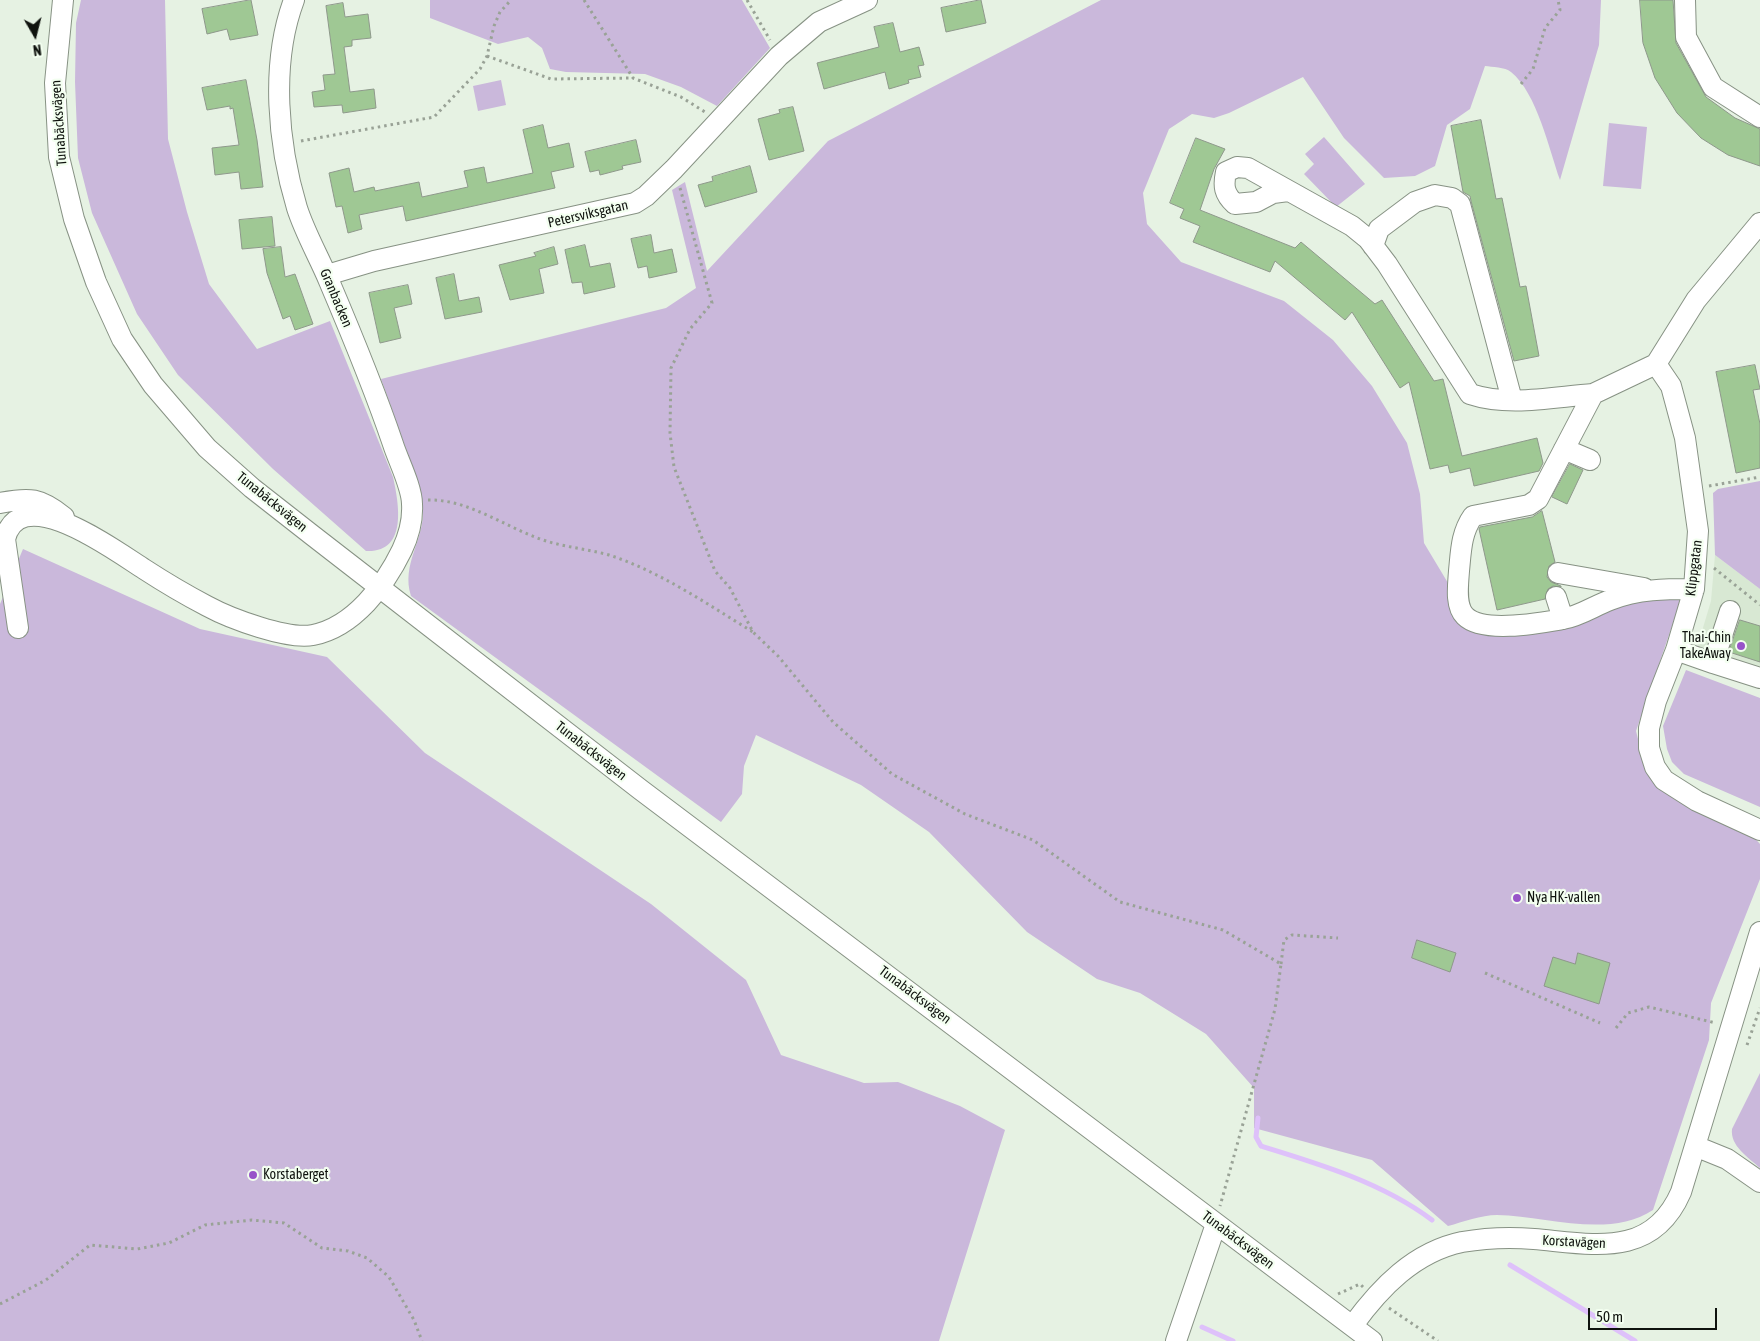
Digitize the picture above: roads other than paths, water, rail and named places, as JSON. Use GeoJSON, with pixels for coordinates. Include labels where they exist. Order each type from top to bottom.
{"type":"FeatureCollection","features":[{"type":"Feature","properties":{"kind":"street","name":"Tunabäcksvägen"},"geometry":{"type":"LineString","coordinates":[[64,0],[55,83],[59,157],[74,219],[96,282],[122,338],[153,385],[207,448],[252,488],[642,790],[1372,1341]]}},
{"type":"Feature","properties":{"kind":"street","name":"Granbacken"},"geometry":{"type":"LineString","coordinates":[[77,528],[209,608],[289,634],[310,636],[329,631],[364,605],[380,586],[402,549],[411,525],[412,501],[372,382],[298,210],[283,144],[279,109],[281,65],[288,14],[294,0]]}},
{"type":"Feature","properties":{"kind":"street","name":"Petersviksgatan"},"geometry":{"type":"LineString","coordinates":[[326,276],[374,261],[635,203],[646,196],[674,169],[779,56],[819,22],[867,0]]}},
{"type":"Feature","properties":{"kind":"street"},"geometry":{"type":"LineString","coordinates":[[1685,0],[1686,37],[1713,87],[1760,117]]}},
{"type":"Feature","properties":{"kind":"street"},"geometry":{"type":"LineString","coordinates":[[1288,191],[1352,226],[1373,246],[1387,264],[1470,394],[1487,400],[1593,394],[1656,364],[1696,300],[1760,223]]}},
{"type":"Feature","properties":{"kind":"street"},"geometry":{"type":"LineString","coordinates":[[1373,246],[1379,229],[1415,202],[1435,195],[1452,198],[1460,204],[1512,400]]}},
{"type":"Feature","properties":{"kind":"street","name":"Klippgatan"},"geometry":{"type":"LineString","coordinates":[[1656,364],[1671,386],[1685,438],[1694,489],[1698,531],[1694,588],[1676,650],[1656,700],[1649,728],[1649,748],[1655,767],[1664,780],[1697,801],[1760,830]]}},
{"type":"Feature","properties":{"kind":"street"},"geometry":{"type":"LineString","coordinates":[[1593,394],[1538,500],[1529,505],[1473,516],[1463,534],[1458,574],[1458,596],[1464,616],[1478,624],[1493,625],[1556,620],[1611,600],[1651,589]]}},
{"type":"Feature","properties":{"kind":"street"},"geometry":{"type":"LineString","coordinates":[[1564,449],[1590,460]]}},
{"type":"Feature","properties":{"kind":"street"},"geometry":{"type":"LineString","coordinates":[[0,503],[35,499],[50,505],[77,528]]}},
{"type":"Feature","properties":{"kind":"street"},"geometry":{"type":"LineString","coordinates":[[18,628],[6,552],[7,531],[18,519],[40,516],[52,517],[77,528]]}},
{"type":"Feature","properties":{"kind":"street"},"geometry":{"type":"LineString","coordinates":[[1558,573],[1651,589],[1694,588]]}},
{"type":"Feature","properties":{"kind":"street"},"geometry":{"type":"LineString","coordinates":[[1556,597],[1556,620]]}},
{"type":"Feature","properties":{"kind":"street"},"geometry":{"type":"LineString","coordinates":[[1713,663],[1730,611]]}},
{"type":"Feature","properties":{"kind":"street"},"geometry":{"type":"LineString","coordinates":[[1676,650],[1760,678]]}},
{"type":"Feature","properties":{"kind":"street","name":"Korstavägen"},"geometry":{"type":"LineString","coordinates":[[1353,1325],[1374,1297],[1410,1265],[1436,1251],[1462,1242],[1514,1239],[1616,1244],[1651,1233],[1665,1221],[1674,1208],[1695,1146],[1760,932]]}},
{"type":"Feature","properties":{"kind":"street"},"geometry":{"type":"LineString","coordinates":[[1695,1146],[1727,1159],[1760,1182]]}},
{"type":"Feature","properties":{"kind":"street"},"geometry":{"type":"LineString","coordinates":[[1176,1341],[1216,1224]]}},
{"type":"Feature","properties":{"kind":"waterway"},"geometry":{"type":"LineString","coordinates":[[1258,1118],[1256,1137],[1261,1146],[1306,1160],[1372,1185],[1393,1195],[1432,1220]]}},
{"type":"Feature","properties":{"kind":"waterway"},"geometry":{"type":"LineString","coordinates":[[1510,1265],[1635,1341]]}},
{"type":"Feature","properties":{"kind":"waterway"},"geometry":{"type":"LineString","coordinates":[[1202,1327],[1233,1341]]}},
{"type":"Feature","properties":{"kind":"place","name":"Thai-Chin TakeAway"},"geometry":{"type":"Point","coordinates":[1741,646]}},
{"type":"Feature","properties":{"kind":"place","name":"Nya HK-vallen"},"geometry":{"type":"Point","coordinates":[1517,898]}},
{"type":"Feature","properties":{"kind":"place","name":"Korstaberget"},"geometry":{"type":"Point","coordinates":[253,1175]}}]}
